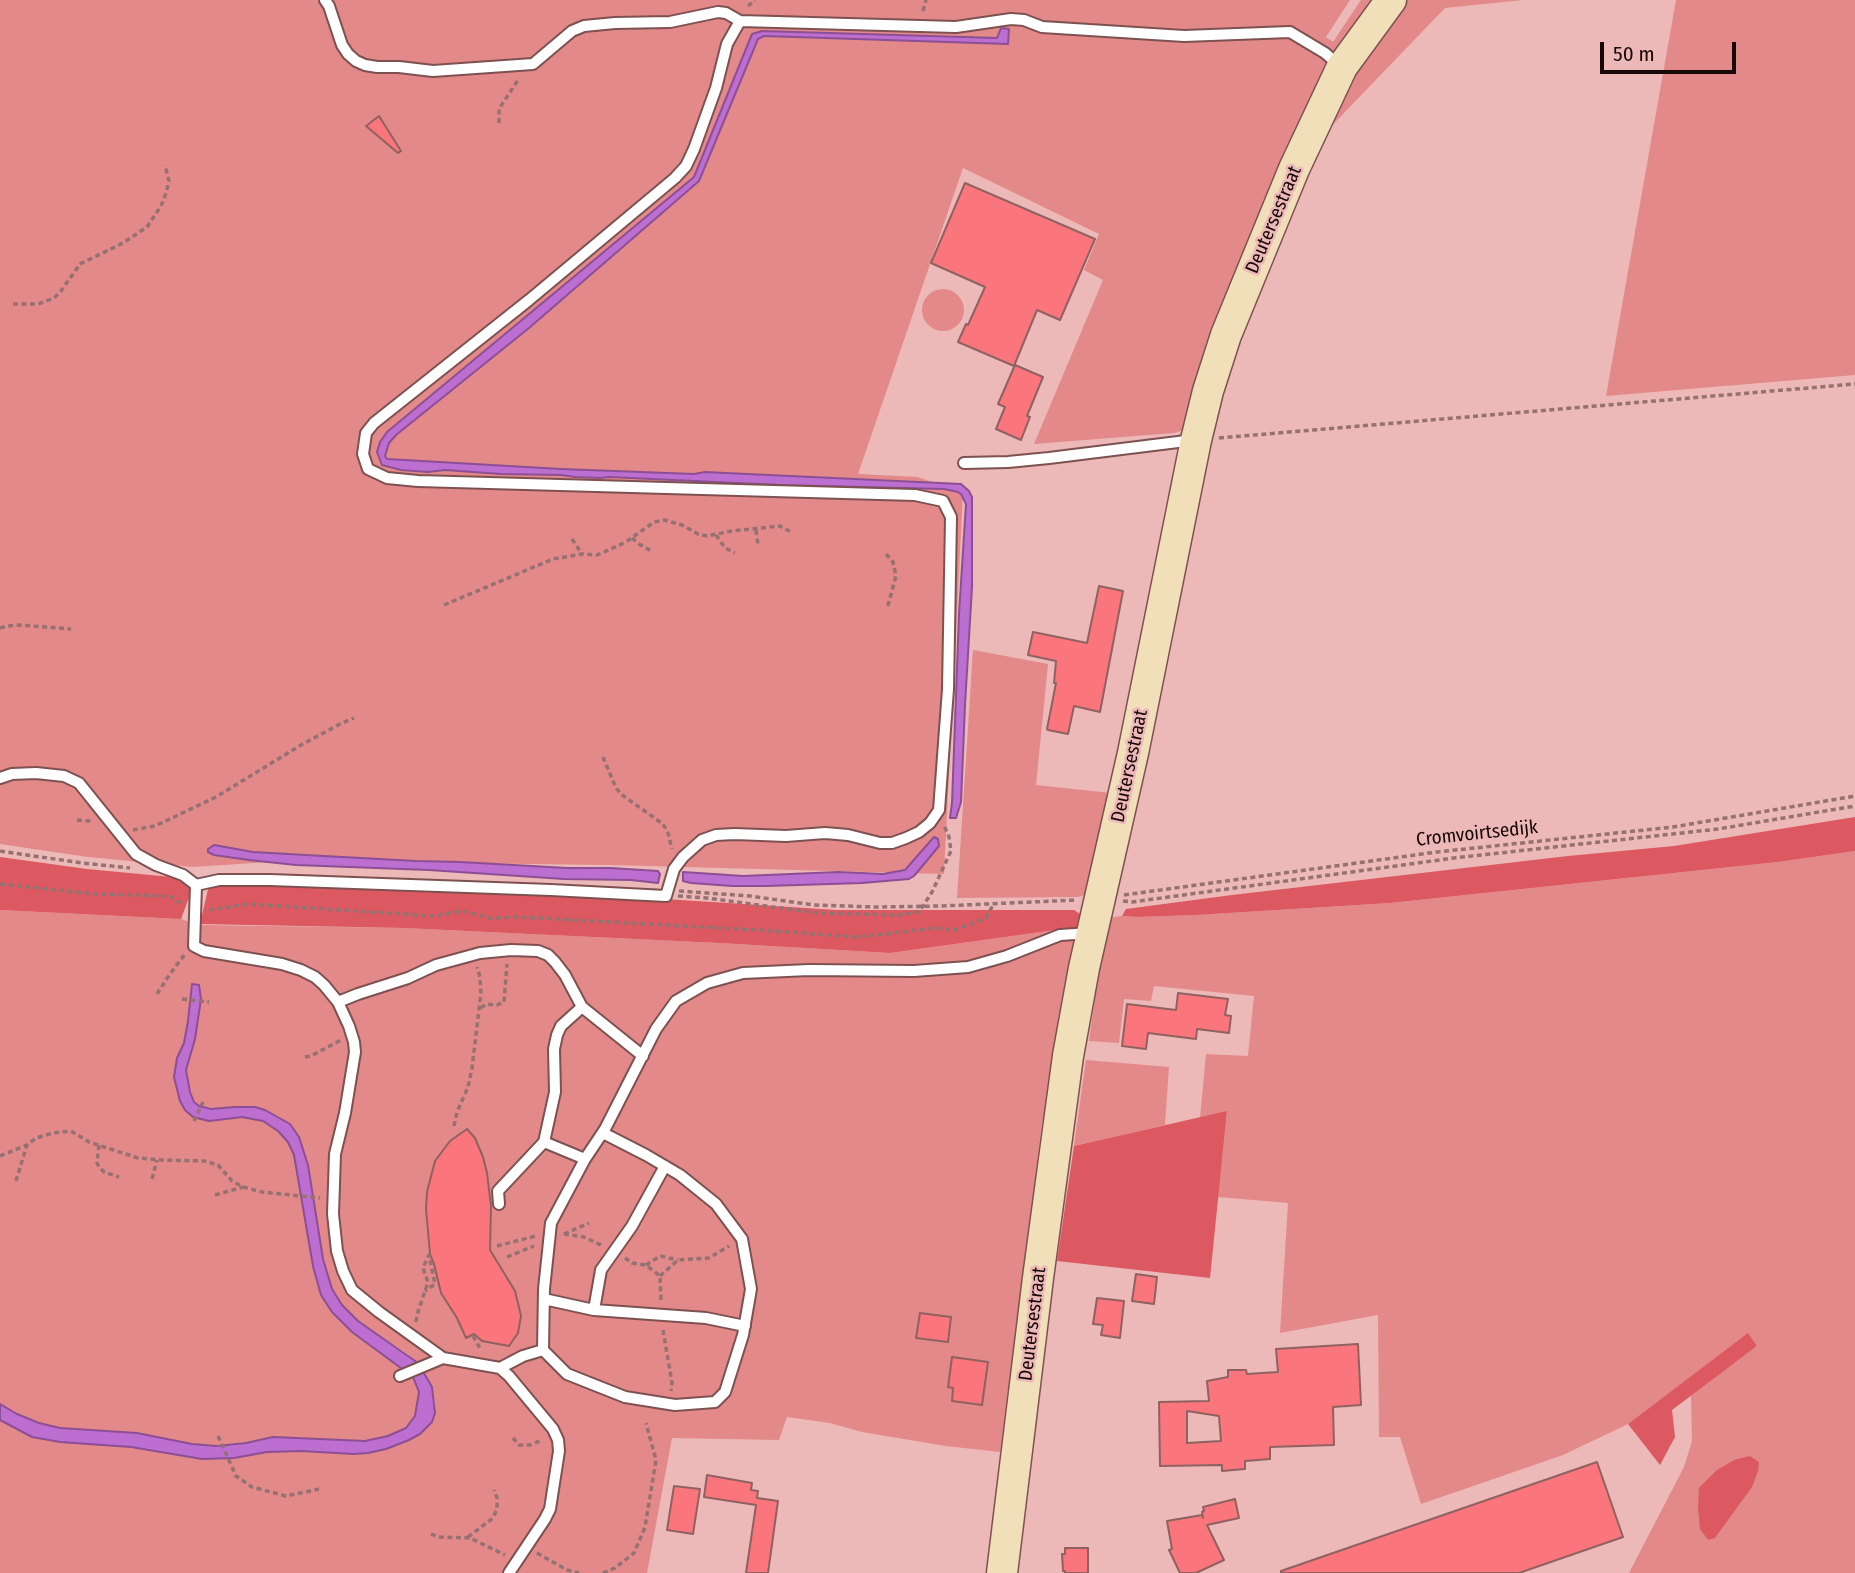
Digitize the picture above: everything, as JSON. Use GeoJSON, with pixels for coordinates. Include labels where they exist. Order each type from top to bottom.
{"type":"FeatureCollection","features":[{"type":"Feature","properties":{"kind":"street","name":"Deutersestraat"},"geometry":{"type":"LineString","coordinates":[[1002,1573],[1068,1056],[1208,391],[1226,335],[1294,169],[1342,67],[1391,0]]}},
{"type":"Feature","properties":{"kind":"lane"},"geometry":{"type":"LineString","coordinates":[[325,0],[348,54],[365,65],[433,71],[533,64],[572,31],[584,26],[670,22],[718,12],[726,13],[740,21],[956,27],[1011,19],[1024,20],[1042,27],[1184,36],[1290,32],[1325,53],[1342,67]]}},
{"type":"Feature","properties":{"kind":"lane"},"geometry":{"type":"LineString","coordinates":[[0,778],[12,774],[36,773],[72,779],[85,789],[136,854],[183,875],[196,885],[219,880],[270,880],[666,896],[674,869],[702,840],[716,835],[786,836],[824,833],[892,843],[919,832],[930,823],[939,810],[948,688],[951,517],[943,501],[915,495],[418,481],[387,478],[368,469],[363,454],[366,433],[374,423],[529,300],[686,166],[716,88],[727,44],[740,21]]}},
{"type":"Feature","properties":{"kind":"lane"},"geometry":{"type":"LineString","coordinates":[[964,463],[1035,460],[1196,440]]}},
{"type":"Feature","properties":{"kind":"lane"},"geometry":{"type":"LineString","coordinates":[[196,885],[194,946],[204,951],[282,964],[315,977],[338,1002],[351,1033],[354,1042],[353,1069],[333,1166],[333,1214],[337,1251],[352,1290],[371,1307],[443,1358],[500,1368],[553,1429],[559,1451],[550,1509],[509,1573]]}},
{"type":"Feature","properties":{"kind":"lane"},"geometry":{"type":"LineString","coordinates":[[603,1133],[680,1175],[716,1204],[742,1239],[751,1289],[745,1326],[725,1392],[715,1402],[670,1404],[625,1397],[567,1374],[543,1350],[544,1299],[551,1223],[585,1159],[603,1133],[656,1029],[676,1001],[706,983],[743,973],[914,971],[968,967],[1007,956],[1060,935],[1093,933]]}},
{"type":"Feature","properties":{"kind":"lane"},"geometry":{"type":"LineString","coordinates":[[338,1002],[408,978],[436,965],[472,955],[511,950],[538,951],[548,955],[565,975],[582,1007],[643,1056]]}},
{"type":"Feature","properties":{"kind":"lane"},"geometry":{"type":"LineString","coordinates":[[499,1204],[498,1191],[544,1142],[555,1092],[554,1049],[557,1035],[561,1026],[582,1007]]}},
{"type":"Feature","properties":{"kind":"lane"},"geometry":{"type":"LineString","coordinates":[[544,1142],[585,1159]]}},
{"type":"Feature","properties":{"kind":"lane"},"geometry":{"type":"LineString","coordinates":[[594,1310],[601,1270],[632,1226],[665,1166]]}},
{"type":"Feature","properties":{"kind":"lane"},"geometry":{"type":"LineString","coordinates":[[544,1299],[594,1310],[706,1318],[745,1326]]}},
{"type":"Feature","properties":{"kind":"lane"},"geometry":{"type":"LineString","coordinates":[[500,1368],[523,1356],[543,1350]]}},
{"type":"Feature","properties":{"kind":"lane"},"geometry":{"type":"LineString","coordinates":[[400,1376],[443,1358]]}},
{"type":"Feature","properties":{"kind":"path"},"geometry":{"type":"LineString","coordinates":[[499,123],[499,108],[520,78],[525,65]]}},
{"type":"Feature","properties":{"kind":"path"},"geometry":{"type":"LineString","coordinates":[[13,304],[38,304],[54,298],[80,264],[124,243],[147,227],[166,193],[169,181],[165,165]]}},
{"type":"Feature","properties":{"kind":"path"},"geometry":{"type":"LineString","coordinates":[[1196,440],[1855,384]]}},
{"type":"Feature","properties":{"kind":"path"},"geometry":{"type":"LineString","coordinates":[[444,605],[553,559],[582,554],[597,555],[615,548],[654,522],[664,520],[707,536],[780,526],[791,532]]}},
{"type":"Feature","properties":{"kind":"path"},"geometry":{"type":"LineString","coordinates":[[756,529],[758,545]]}},
{"type":"Feature","properties":{"kind":"path"},"geometry":{"type":"LineString","coordinates":[[716,535],[725,548],[735,553]]}},
{"type":"Feature","properties":{"kind":"path"},"geometry":{"type":"LineString","coordinates":[[632,538],[653,552]]}},
{"type":"Feature","properties":{"kind":"path"},"geometry":{"type":"LineString","coordinates":[[572,539],[582,554]]}},
{"type":"Feature","properties":{"kind":"path"},"geometry":{"type":"LineString","coordinates":[[886,554],[893,562],[896,576],[887,609]]}},
{"type":"Feature","properties":{"kind":"path"},"geometry":{"type":"LineString","coordinates":[[0,628],[19,625],[71,629]]}},
{"type":"Feature","properties":{"kind":"path"},"geometry":{"type":"LineString","coordinates":[[112,825],[120,823],[132,830],[155,826],[216,797],[311,740],[354,718]]}},
{"type":"Feature","properties":{"kind":"path"},"geometry":{"type":"LineString","coordinates":[[603,757],[616,788],[622,795],[663,824],[671,843],[674,869]]}},
{"type":"Feature","properties":{"kind":"path","name":"Cromvoirtsedijk"},"geometry":{"type":"LineString","coordinates":[[1101,898],[1437,852],[1673,827],[1855,796]]}},
{"type":"Feature","properties":{"kind":"path"},"geometry":{"type":"LineString","coordinates":[[1101,898],[1132,902],[1454,858],[1718,829],[1855,806]]}},
{"type":"Feature","properties":{"kind":"path"},"geometry":{"type":"LineString","coordinates":[[666,896],[708,898],[817,913],[898,915],[919,912],[932,892],[951,851],[939,810]]}},
{"type":"Feature","properties":{"kind":"path"},"geometry":{"type":"LineString","coordinates":[[0,884],[94,894],[170,896],[190,909],[209,911],[248,904],[433,916],[462,911],[491,918],[519,917],[857,937],[936,928],[954,930],[986,918],[994,903]]}},
{"type":"Feature","properties":{"kind":"path"},"geometry":{"type":"LineString","coordinates":[[157,994],[182,957],[194,946]]}},
{"type":"Feature","properties":{"kind":"path"},"geometry":{"type":"LineString","coordinates":[[480,1009],[486,1004],[497,1005],[503,1002],[511,950]]}},
{"type":"Feature","properties":{"kind":"path"},"geometry":{"type":"LineString","coordinates":[[454,1126],[468,1087],[480,1009],[481,984],[472,955]]}},
{"type":"Feature","properties":{"kind":"path"},"geometry":{"type":"LineString","coordinates":[[182,999],[209,1002]]}},
{"type":"Feature","properties":{"kind":"path"},"geometry":{"type":"LineString","coordinates":[[304,1057],[311,1056],[351,1033]]}},
{"type":"Feature","properties":{"kind":"path"},"geometry":{"type":"LineString","coordinates":[[194,1121],[203,1102]]}},
{"type":"Feature","properties":{"kind":"path"},"geometry":{"type":"LineString","coordinates":[[0,1156],[27,1145],[36,1138],[71,1131],[99,1145],[138,1158],[204,1161],[218,1165],[232,1181],[243,1187],[290,1196],[323,1198]]}},
{"type":"Feature","properties":{"kind":"path"},"geometry":{"type":"LineString","coordinates":[[16,1181],[27,1145]]}},
{"type":"Feature","properties":{"kind":"path"},"geometry":{"type":"LineString","coordinates":[[99,1145],[99,1167],[104,1172],[119,1177]]}},
{"type":"Feature","properties":{"kind":"path"},"geometry":{"type":"LineString","coordinates":[[152,1180],[157,1160]]}},
{"type":"Feature","properties":{"kind":"path"},"geometry":{"type":"LineString","coordinates":[[215,1195],[243,1187]]}},
{"type":"Feature","properties":{"kind":"path"},"geometry":{"type":"LineString","coordinates":[[497,1246],[550,1232],[584,1237],[632,1263],[646,1265],[660,1276]]}},
{"type":"Feature","properties":{"kind":"path"},"geometry":{"type":"LineString","coordinates":[[646,1265],[660,1256],[678,1260],[709,1258],[742,1239]]}},
{"type":"Feature","properties":{"kind":"path"},"geometry":{"type":"LineString","coordinates":[[415,1338],[415,1326],[425,1291],[428,1282],[423,1268],[429,1255],[435,1284],[425,1291]]}},
{"type":"Feature","properties":{"kind":"path"},"geometry":{"type":"LineString","coordinates":[[670,1404],[672,1383],[661,1315],[660,1276],[678,1260]]}},
{"type":"Feature","properties":{"kind":"path"},"geometry":{"type":"LineString","coordinates":[[513,1438],[523,1445],[542,1440],[546,1430],[544,1418]]}},
{"type":"Feature","properties":{"kind":"path"},"geometry":{"type":"LineString","coordinates":[[603,1573],[615,1568],[634,1553],[645,1527],[656,1460],[646,1423]]}},
{"type":"Feature","properties":{"kind":"path"},"geometry":{"type":"LineString","coordinates":[[218,1436],[236,1476],[252,1487],[286,1496],[319,1489]]}},
{"type":"Feature","properties":{"kind":"path"},"geometry":{"type":"LineString","coordinates":[[467,1538],[493,1518],[497,1509],[494,1490]]}},
{"type":"Feature","properties":{"kind":"path"},"geometry":{"type":"LineString","coordinates":[[431,1534],[447,1538],[467,1538],[517,1561]]}},
{"type":"Feature","properties":{"kind":"path"},"geometry":{"type":"LineString","coordinates":[[527,1545],[543,1558],[579,1573]]}},
{"type":"Feature","properties":{"kind":"shaded area"},"geometry":{"type":"Polygon","coordinates":[[[0,0],[1350,0],[1326,37],[1333,42],[1361,0],[1378,0],[1184,430],[1034,444],[1103,280],[1084,270],[1099,234],[963,168],[858,474],[917,477],[963,492],[944,874],[610,865],[284,861],[193,867],[88,857],[0,844],[0,0]]]}},
{"type":"Feature","properties":{"kind":"shaded area"},"geometry":{"type":"Polygon","coordinates":[[[1401,0],[1523,0],[1445,8],[1318,140],[1363,52],[1401,0]]]}},
{"type":"Feature","properties":{"kind":"shaded area"},"geometry":{"type":"Polygon","coordinates":[[[1676,0],[1855,0],[1855,375],[1606,396],[1676,0]]]}},
{"type":"Feature","properties":{"kind":"shaded area"},"geometry":{"type":"Polygon","coordinates":[[[1001,28],[1009,29],[1008,44],[764,36],[758,39],[699,181],[529,328],[396,435],[389,443],[385,456],[387,459],[561,469],[694,474],[705,472],[961,484],[972,497],[972,587],[961,802],[956,818],[950,818],[966,504],[958,492],[944,489],[780,485],[445,470],[428,472],[382,465],[377,452],[387,432],[694,177],[752,34],[762,31],[997,38],[1001,28]]]}},
{"type":"Feature","properties":{"kind":"shaded area"},"geometry":{"type":"Polygon","coordinates":[[[943,289],[958,295],[964,310],[958,325],[943,331],[928,325],[922,310],[928,295],[943,289]]]}},
{"type":"Feature","properties":{"kind":"shaded area"},"geometry":{"type":"Polygon","coordinates":[[[973,650],[1048,664],[1036,785],[1111,793],[1088,894],[1078,897],[957,898],[973,650]]]}},
{"type":"Feature","properties":{"kind":"shaded area"},"geometry":{"type":"Polygon","coordinates":[[[1855,817],[1855,851],[1778,862],[1390,903],[1196,915],[1122,916],[1126,909],[1568,856],[1674,846],[1855,817]]]}},
{"type":"Feature","properties":{"kind":"shaded area"},"geometry":{"type":"Polygon","coordinates":[[[934,837],[938,839],[939,846],[909,879],[766,886],[683,881],[683,872],[743,876],[838,872],[883,874],[905,870],[934,837]]]}},
{"type":"Feature","properties":{"kind":"shaded area"},"geometry":{"type":"Polygon","coordinates":[[[214,845],[253,852],[610,868],[658,871],[660,874],[658,883],[296,865],[214,855],[208,852],[208,849],[214,845]]]}},
{"type":"Feature","properties":{"kind":"shaded area"},"geometry":{"type":"Polygon","coordinates":[[[1855,851],[1855,1573],[1629,1573],[1684,1467],[1692,1441],[1691,1395],[1757,1346],[1748,1334],[1628,1424],[1563,1455],[1421,1504],[1400,1437],[1379,1437],[1378,1315],[1280,1333],[1288,1203],[1218,1197],[1227,1112],[1200,1118],[1206,1054],[1248,1056],[1254,996],[1154,986],[1151,1001],[1124,999],[1119,1043],[1089,1041],[1106,918],[1390,903],[1778,862],[1855,851]]]}},
{"type":"Feature","properties":{"kind":"shaded area"},"geometry":{"type":"Polygon","coordinates":[[[0,857],[193,879],[194,884],[181,919],[0,910],[0,857]]]}},
{"type":"Feature","properties":{"kind":"shaded area"},"geometry":{"type":"Polygon","coordinates":[[[209,885],[295,885],[618,896],[837,910],[1074,910],[1083,916],[1084,926],[890,953],[404,928],[200,924],[209,885]]]}},
{"type":"Feature","properties":{"kind":"shaded area"},"geometry":{"type":"Polygon","coordinates":[[[0,910],[181,919],[199,925],[404,928],[890,953],[1084,926],[1042,1123],[1000,1452],[946,1446],[787,1417],[779,1440],[672,1438],[647,1573],[0,1573],[0,1420],[20,1432],[60,1442],[131,1447],[202,1459],[234,1458],[267,1452],[354,1454],[409,1440],[419,1434],[428,1427],[435,1401],[409,1355],[358,1321],[342,1305],[332,1289],[323,1259],[308,1165],[299,1137],[290,1124],[266,1110],[235,1107],[211,1109],[194,1102],[186,1070],[195,1039],[200,1005],[193,984],[184,1043],[177,1058],[174,1077],[180,1101],[193,1117],[209,1121],[242,1117],[263,1121],[288,1142],[294,1155],[313,1266],[321,1295],[384,1354],[413,1377],[419,1392],[415,1416],[406,1428],[388,1436],[365,1441],[291,1438],[204,1446],[137,1433],[60,1428],[39,1423],[0,1404],[0,910]]]}},
{"type":"Feature","properties":{"kind":"shaded area"},"geometry":{"type":"Polygon","coordinates":[[[192,984],[199,985],[201,999],[195,1039],[186,1070],[194,1102],[211,1109],[255,1107],[265,1110],[290,1124],[299,1137],[308,1165],[323,1259],[332,1289],[342,1305],[358,1321],[418,1363],[432,1387],[435,1413],[432,1422],[409,1440],[368,1453],[267,1452],[234,1458],[202,1459],[131,1447],[60,1442],[32,1437],[0,1420],[0,1404],[39,1423],[60,1428],[137,1433],[216,1446],[273,1437],[365,1441],[388,1436],[406,1428],[415,1416],[419,1392],[413,1377],[352,1332],[332,1312],[321,1295],[313,1266],[294,1155],[288,1142],[263,1121],[242,1117],[209,1121],[193,1117],[180,1101],[174,1077],[177,1058],[184,1043],[192,984]]]}},
{"type":"Feature","properties":{"kind":"shaded area"},"geometry":{"type":"Polygon","coordinates":[[[1086,1060],[1169,1067],[1165,1125],[1074,1146],[1086,1060]]]}},
{"type":"Feature","properties":{"kind":"shaded area"},"geometry":{"type":"Polygon","coordinates":[[[1227,1111],[1210,1278],[1057,1261],[1074,1146],[1227,1111]]]}},
{"type":"Feature","properties":{"kind":"shaded area"},"geometry":{"type":"Polygon","coordinates":[[[1748,1333],[1757,1346],[1672,1410],[1675,1437],[1660,1465],[1628,1424],[1748,1333]]]}},
{"type":"Feature","properties":{"kind":"shaded area"},"geometry":{"type":"Polygon","coordinates":[[[1750,1456],[1759,1462],[1752,1487],[1715,1538],[1708,1540],[1700,1529],[1699,1488],[1717,1470],[1734,1460],[1750,1456]]]}},
{"type":"Feature","properties":{"kind":"building"},"geometry":{"type":"Polygon","coordinates":[[[379,116],[401,151],[398,153],[366,126],[379,116]]]}},
{"type":"Feature","properties":{"kind":"building"},"geometry":{"type":"Polygon","coordinates":[[[965,183],[1095,239],[1060,320],[1037,310],[1014,366],[958,342],[985,287],[931,263],[965,183]]]}},
{"type":"Feature","properties":{"kind":"building"},"geometry":{"type":"Polygon","coordinates":[[[1015,365],[1043,377],[1027,416],[1030,417],[1021,440],[996,429],[1005,407],[998,404],[1015,365]]]}},
{"type":"Feature","properties":{"kind":"building"},"geometry":{"type":"Polygon","coordinates":[[[1099,586],[1123,591],[1100,712],[1074,706],[1068,734],[1048,730],[1056,683],[1056,661],[1028,655],[1033,632],[1087,643],[1099,586]]]}},
{"type":"Feature","properties":{"kind":"building"},"geometry":{"type":"Polygon","coordinates":[[[1178,993],[1228,999],[1225,1015],[1231,1016],[1229,1033],[1197,1029],[1196,1039],[1148,1033],[1146,1049],[1122,1046],[1127,1004],[1176,1010],[1178,993]]]}},
{"type":"Feature","properties":{"kind":"building"},"geometry":{"type":"Polygon","coordinates":[[[467,1129],[475,1138],[487,1173],[491,1206],[490,1250],[515,1291],[521,1316],[518,1333],[509,1346],[482,1341],[474,1334],[466,1338],[441,1293],[430,1254],[426,1209],[427,1192],[435,1161],[450,1141],[467,1129]]]}},
{"type":"Feature","properties":{"kind":"building"},"geometry":{"type":"Polygon","coordinates":[[[1136,1274],[1157,1277],[1154,1304],[1132,1301],[1136,1274]]]}},
{"type":"Feature","properties":{"kind":"building"},"geometry":{"type":"Polygon","coordinates":[[[1097,1298],[1124,1301],[1120,1338],[1101,1335],[1103,1325],[1093,1324],[1097,1298]]]}},
{"type":"Feature","properties":{"kind":"building"},"geometry":{"type":"Polygon","coordinates":[[[920,1313],[951,1317],[948,1342],[916,1338],[920,1313]]]}},
{"type":"Feature","properties":{"kind":"building"},"geometry":{"type":"Polygon","coordinates":[[[1358,1344],[1361,1405],[1333,1407],[1334,1445],[1270,1447],[1270,1459],[1245,1461],[1245,1469],[1222,1471],[1222,1465],[1160,1466],[1159,1402],[1209,1401],[1207,1381],[1228,1377],[1228,1370],[1246,1370],[1247,1374],[1278,1372],[1276,1349],[1358,1344]],[[1187,1411],[1187,1443],[1221,1441],[1219,1416],[1187,1411]]]}},
{"type":"Feature","properties":{"kind":"building"},"geometry":{"type":"Polygon","coordinates":[[[952,1357],[988,1362],[982,1405],[952,1401],[953,1388],[948,1387],[952,1357]]]}},
{"type":"Feature","properties":{"kind":"building"},"geometry":{"type":"Polygon","coordinates":[[[1597,1462],[1623,1537],[1519,1573],[1281,1573],[1281,1571],[1597,1462]]]}},
{"type":"Feature","properties":{"kind":"building"},"geometry":{"type":"Polygon","coordinates":[[[707,1475],[752,1483],[751,1490],[758,1491],[757,1498],[778,1501],[768,1573],[746,1573],[756,1505],[704,1497],[707,1475]]]}},
{"type":"Feature","properties":{"kind":"building"},"geometry":{"type":"Polygon","coordinates":[[[674,1486],[700,1489],[693,1534],[667,1530],[674,1486]]]}},
{"type":"Feature","properties":{"kind":"building"},"geometry":{"type":"Polygon","coordinates":[[[1235,1499],[1239,1518],[1207,1525],[1224,1560],[1196,1573],[1180,1573],[1169,1550],[1172,1549],[1167,1521],[1202,1515],[1203,1518],[1203,1507],[1235,1499]]]}},
{"type":"Feature","properties":{"kind":"building"},"geometry":{"type":"Polygon","coordinates":[[[1065,1548],[1088,1548],[1088,1573],[1063,1571],[1062,1554],[1065,1554],[1065,1548]]]}}]}
